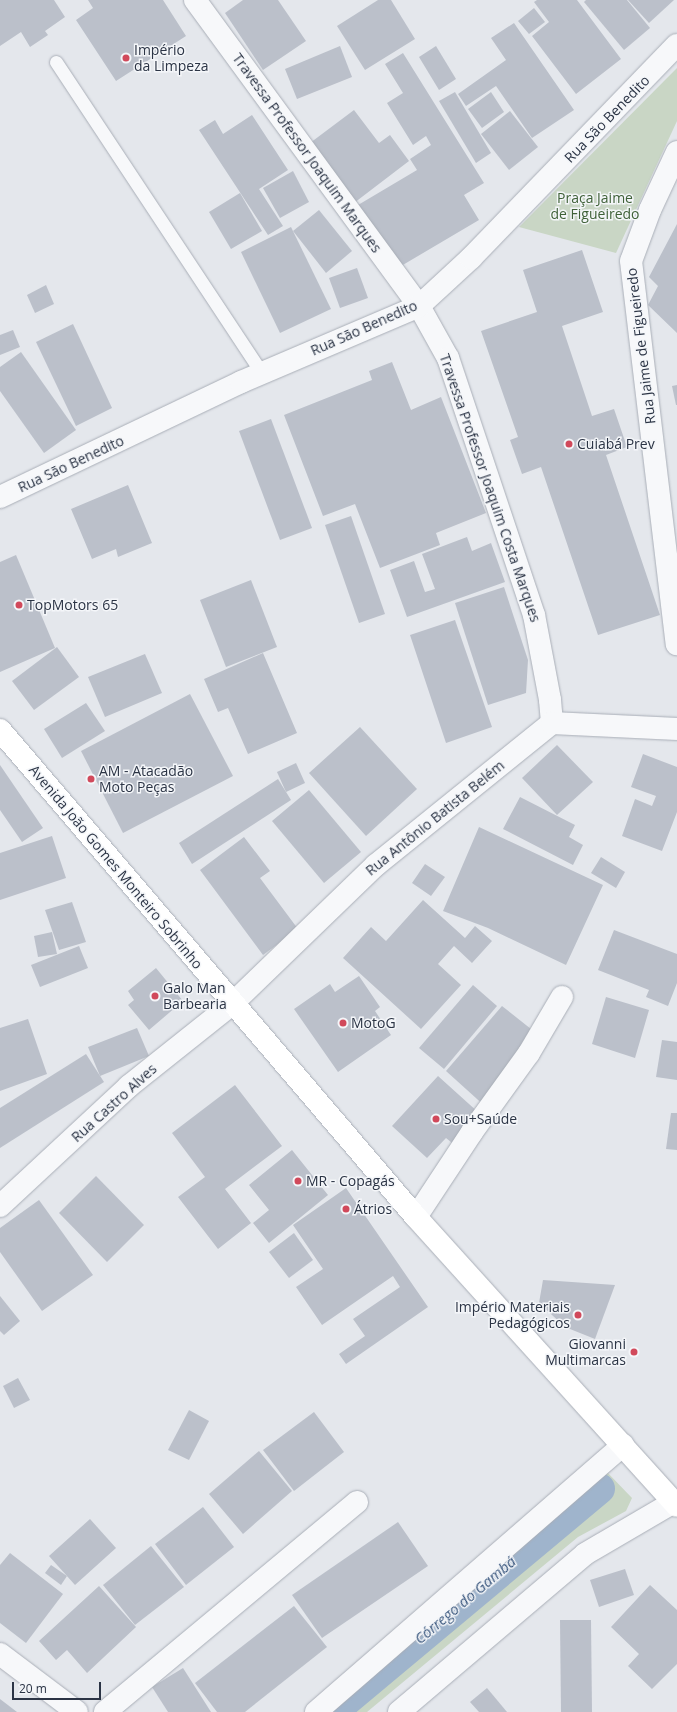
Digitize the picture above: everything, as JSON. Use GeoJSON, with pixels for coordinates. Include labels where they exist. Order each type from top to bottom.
{"type":"FeatureCollection","features":[{"type":"Feature","properties":{"kind":"main road","name":"Avenida João Gomes Monteiro Sobrinho"},"geometry":{"type":"LineString","coordinates":[[0,730],[232,1004],[416,1217],[676,1503]]}},
{"type":"Feature","properties":{"kind":"street","name":"Travessa Professor Joaquim Marques"},"geometry":{"type":"LineString","coordinates":[[195,0],[419,306]]}},
{"type":"Feature","properties":{"kind":"street","name":"Rua São Benedito"},"geometry":{"type":"LineString","coordinates":[[1,495],[262,373],[419,306],[471,258],[677,45]]}},
{"type":"Feature","properties":{"kind":"street","name":"Rua Jaime de Figueiredo"},"geometry":{"type":"LineString","coordinates":[[677,152],[650,210],[631,261],[677,644]]}},
{"type":"Feature","properties":{"kind":"street","name":"Travessa Professor Joaquim Costa Marques"},"geometry":{"type":"LineString","coordinates":[[419,306],[448,358],[534,615],[550,700],[552,723]]}},
{"type":"Feature","properties":{"kind":"street"},"geometry":{"type":"LineString","coordinates":[[552,723],[677,729]]}},
{"type":"Feature","properties":{"kind":"street","name":"Rua Antônio Batista Belém"},"geometry":{"type":"LineString","coordinates":[[232,1004],[376,865],[552,723]]}},
{"type":"Feature","properties":{"kind":"street"},"geometry":{"type":"LineString","coordinates":[[416,1217],[472,1132],[529,1053],[562,997]]}},
{"type":"Feature","properties":{"kind":"street","name":"Rua Castro Alves"},"geometry":{"type":"LineString","coordinates":[[0,1206],[129,1086],[232,1004]]}},
{"type":"Feature","properties":{"kind":"street"},"geometry":{"type":"LineString","coordinates":[[316,1712],[623,1445]]}},
{"type":"Feature","properties":{"kind":"street"},"geometry":{"type":"LineString","coordinates":[[105,1712],[357,1502]]}},
{"type":"Feature","properties":{"kind":"street"},"geometry":{"type":"LineString","coordinates":[[399,1712],[585,1554],[676,1503]]}},
{"type":"Feature","properties":{"kind":"street"},"geometry":{"type":"LineString","coordinates":[[0,1654],[77,1712]]}},
{"type":"Feature","properties":{"kind":"lane"},"geometry":{"type":"LineString","coordinates":[[56,62],[262,373]]}},
{"type":"Feature","properties":{"kind":"green space","name":"Praça Jaime de Figueiredo"},"geometry":{"type":"Polygon","coordinates":[[[677,68],[677,121],[616,253],[519,227],[677,68]]]}},
{"type":"Feature","properties":{"kind":"green space"},"geometry":{"type":"Polygon","coordinates":[[[605,1470],[632,1498],[626,1511],[578,1537],[367,1712],[318,1712],[605,1470]]]}},
{"type":"Feature","properties":{"kind":"building"},"geometry":{"type":"Polygon","coordinates":[[[0,0],[54,0],[65,17],[45,31],[48,35],[30,47],[21,32],[0,46],[0,0]]]}},
{"type":"Feature","properties":{"kind":"building","name":"Império da Limpeza"},"geometry":{"type":"Polygon","coordinates":[[[88,0],[163,0],[186,36],[116,81],[76,20],[93,8],[88,0]]]}},
{"type":"Feature","properties":{"kind":"building"},"geometry":{"type":"Polygon","coordinates":[[[243,0],[278,0],[306,41],[263,70],[225,13],[243,0]]]}},
{"type":"Feature","properties":{"kind":"building"},"geometry":{"type":"Polygon","coordinates":[[[378,0],[391,0],[415,39],[365,70],[337,26],[378,0]]]}},
{"type":"Feature","properties":{"kind":"building"},"geometry":{"type":"Polygon","coordinates":[[[537,0],[577,0],[621,59],[576,94],[532,36],[549,22],[534,2],[537,0]]]}},
{"type":"Feature","properties":{"kind":"building"},"geometry":{"type":"Polygon","coordinates":[[[586,0],[627,0],[650,28],[624,50],[584,2],[586,0]]]}},
{"type":"Feature","properties":{"kind":"building"},"geometry":{"type":"Polygon","coordinates":[[[628,0],[674,0],[649,23],[628,0]]]}},
{"type":"Feature","properties":{"kind":"building"},"geometry":{"type":"Polygon","coordinates":[[[534,8],[545,22],[529,34],[518,21],[534,8]]]}},
{"type":"Feature","properties":{"kind":"building"},"geometry":{"type":"Polygon","coordinates":[[[514,23],[574,110],[532,138],[496,86],[466,106],[458,94],[506,60],[491,38],[514,23]]]}},
{"type":"Feature","properties":{"kind":"building"},"geometry":{"type":"Polygon","coordinates":[[[340,46],[352,77],[297,99],[285,69],[340,46]]]}},
{"type":"Feature","properties":{"kind":"building"},"geometry":{"type":"Polygon","coordinates":[[[436,46],[456,79],[439,90],[419,57],[436,46]]]}},
{"type":"Feature","properties":{"kind":"building"},"geometry":{"type":"Polygon","coordinates":[[[403,53],[484,183],[464,195],[479,220],[396,269],[353,208],[417,170],[410,159],[431,145],[426,136],[413,145],[387,103],[403,93],[385,64],[403,53]]]}},
{"type":"Feature","properties":{"kind":"building"},"geometry":{"type":"Polygon","coordinates":[[[455,92],[491,153],[476,163],[439,101],[455,92]]]}},
{"type":"Feature","properties":{"kind":"building"},"geometry":{"type":"Polygon","coordinates":[[[491,92],[504,112],[482,128],[468,109],[491,92]]]}},
{"type":"Feature","properties":{"kind":"building"},"geometry":{"type":"Polygon","coordinates":[[[354,110],[379,143],[390,135],[409,161],[354,203],[310,143],[354,110]]]}},
{"type":"Feature","properties":{"kind":"building"},"geometry":{"type":"Polygon","coordinates":[[[510,111],[538,147],[509,170],[481,134],[510,111]]]}},
{"type":"Feature","properties":{"kind":"building"},"geometry":{"type":"Polygon","coordinates":[[[252,115],[288,170],[259,189],[283,226],[268,235],[199,130],[215,120],[223,134],[252,115]]]}},
{"type":"Feature","properties":{"kind":"building"},"geometry":{"type":"Polygon","coordinates":[[[293,171],[309,202],[280,218],[263,188],[293,171]]]}},
{"type":"Feature","properties":{"kind":"building"},"geometry":{"type":"Polygon","coordinates":[[[240,193],[262,231],[231,249],[209,212],[240,193]]]}},
{"type":"Feature","properties":{"kind":"building"},"geometry":{"type":"Polygon","coordinates":[[[319,210],[352,251],[326,273],[293,231],[319,210]]]}},
{"type":"Feature","properties":{"kind":"building"},"geometry":{"type":"Polygon","coordinates":[[[677,224],[677,333],[648,305],[658,286],[649,277],[677,224]]]}},
{"type":"Feature","properties":{"kind":"building"},"geometry":{"type":"Polygon","coordinates":[[[291,227],[331,309],[280,333],[241,252],[291,227]]]}},
{"type":"Feature","properties":{"kind":"building","name":"Cuiabá Prev"},"geometry":{"type":"Polygon","coordinates":[[[582,250],[603,312],[562,326],[592,416],[614,409],[627,447],[606,455],[660,615],[598,635],[541,467],[522,474],[510,440],[518,437],[481,331],[537,312],[523,270],[582,250]]]}},
{"type":"Feature","properties":{"kind":"building"},"geometry":{"type":"Polygon","coordinates":[[[357,268],[368,298],[340,308],[329,278],[357,268]]]}},
{"type":"Feature","properties":{"kind":"building"},"geometry":{"type":"Polygon","coordinates":[[[46,285],[54,304],[35,313],[27,295],[46,285]]]}},
{"type":"Feature","properties":{"kind":"building"},"geometry":{"type":"Polygon","coordinates":[[[73,324],[112,408],[76,426],[36,342],[73,324]]]}},
{"type":"Feature","properties":{"kind":"building"},"geometry":{"type":"Polygon","coordinates":[[[13,330],[20,347],[0,355],[0,335],[13,330]]]}},
{"type":"Feature","properties":{"kind":"building"},"geometry":{"type":"Polygon","coordinates":[[[21,352],[76,430],[44,453],[0,391],[0,367],[21,352]]]}},
{"type":"Feature","properties":{"kind":"building"},"geometry":{"type":"Polygon","coordinates":[[[392,362],[411,410],[441,397],[486,513],[436,533],[440,545],[380,568],[355,504],[323,516],[284,415],[372,380],[369,371],[392,362]]]}},
{"type":"Feature","properties":{"kind":"building"},"geometry":{"type":"Polygon","coordinates":[[[677,385],[677,405],[676,405],[672,386],[677,385]]]}},
{"type":"Feature","properties":{"kind":"building"},"geometry":{"type":"Polygon","coordinates":[[[271,419],[312,528],[280,540],[239,431],[271,419]]]}},
{"type":"Feature","properties":{"kind":"building"},"geometry":{"type":"Polygon","coordinates":[[[128,485],[152,543],[118,557],[116,549],[92,559],[71,509],[128,485]]]}},
{"type":"Feature","properties":{"kind":"building"},"geometry":{"type":"Polygon","coordinates":[[[351,516],[385,614],[359,623],[325,525],[351,516]]]}},
{"type":"Feature","properties":{"kind":"building"},"geometry":{"type":"Polygon","coordinates":[[[467,537],[472,551],[491,543],[505,582],[407,617],[390,570],[414,561],[425,592],[435,589],[422,554],[467,537]]]}},
{"type":"Feature","properties":{"kind":"building","name":"TopMotors 65"},"geometry":{"type":"Polygon","coordinates":[[[16,555],[55,648],[0,672],[0,562],[16,555]]]}},
{"type":"Feature","properties":{"kind":"building"},"geometry":{"type":"Polygon","coordinates":[[[251,580],[277,647],[226,667],[200,600],[251,580]]]}},
{"type":"Feature","properties":{"kind":"building"},"geometry":{"type":"Polygon","coordinates":[[[504,587],[528,660],[526,693],[488,705],[455,603],[504,587]]]}},
{"type":"Feature","properties":{"kind":"building"},"geometry":{"type":"Polygon","coordinates":[[[455,620],[492,727],[446,743],[410,635],[455,620]]]}},
{"type":"Feature","properties":{"kind":"building"},"geometry":{"type":"Polygon","coordinates":[[[57,647],[79,677],[34,710],[12,681],[57,647]]]}},
{"type":"Feature","properties":{"kind":"building"},"geometry":{"type":"Polygon","coordinates":[[[263,653],[297,733],[248,754],[228,708],[218,712],[204,679],[263,653]]]}},
{"type":"Feature","properties":{"kind":"building"},"geometry":{"type":"Polygon","coordinates":[[[145,654],[162,693],[105,717],[88,677],[145,654]]]}},
{"type":"Feature","properties":{"kind":"building"},"geometry":{"type":"Polygon","coordinates":[[[190,694],[233,776],[123,833],[81,751],[190,694]]]}},
{"type":"Feature","properties":{"kind":"building"},"geometry":{"type":"Polygon","coordinates":[[[86,703],[105,731],[62,758],[44,729],[86,703]]]}},
{"type":"Feature","properties":{"kind":"building"},"geometry":{"type":"Polygon","coordinates":[[[360,727],[417,789],[366,836],[309,773],[360,727]]]}},
{"type":"Feature","properties":{"kind":"building"},"geometry":{"type":"Polygon","coordinates":[[[557,745],[593,782],[557,815],[522,778],[557,745]]]}},
{"type":"Feature","properties":{"kind":"building"},"geometry":{"type":"Polygon","coordinates":[[[643,754],[677,767],[677,812],[662,851],[622,836],[635,799],[652,806],[656,796],[631,787],[643,754]]]}},
{"type":"Feature","properties":{"kind":"building"},"geometry":{"type":"Polygon","coordinates":[[[296,763],[305,783],[286,792],[277,772],[296,763]]]}},
{"type":"Feature","properties":{"kind":"building"},"geometry":{"type":"Polygon","coordinates":[[[0,765],[43,828],[22,842],[0,810],[0,765]]]}},
{"type":"Feature","properties":{"kind":"building"},"geometry":{"type":"Polygon","coordinates":[[[278,779],[291,800],[192,864],[179,843],[278,779]]]}},
{"type":"Feature","properties":{"kind":"building"},"geometry":{"type":"Polygon","coordinates":[[[309,790],[361,852],[324,883],[272,821],[309,790]]]}},
{"type":"Feature","properties":{"kind":"building"},"geometry":{"type":"Polygon","coordinates":[[[520,797],[575,825],[569,837],[583,845],[573,865],[503,829],[520,797]]]}},
{"type":"Feature","properties":{"kind":"building"},"geometry":{"type":"Polygon","coordinates":[[[479,827],[603,885],[566,965],[488,928],[443,911],[479,827]]]}},
{"type":"Feature","properties":{"kind":"building"},"geometry":{"type":"Polygon","coordinates":[[[52,836],[66,878],[0,900],[0,853],[52,836]]]}},
{"type":"Feature","properties":{"kind":"building"},"geometry":{"type":"Polygon","coordinates":[[[244,837],[270,871],[260,878],[298,929],[263,955],[200,870],[244,837]]]}},
{"type":"Feature","properties":{"kind":"building"},"geometry":{"type":"Polygon","coordinates":[[[601,857],[625,872],[616,888],[591,873],[601,857]]]}},
{"type":"Feature","properties":{"kind":"building"},"geometry":{"type":"Polygon","coordinates":[[[425,864],[445,877],[431,896],[412,883],[425,864]]]}},
{"type":"Feature","properties":{"kind":"building"},"geometry":{"type":"Polygon","coordinates":[[[423,900],[465,938],[475,926],[492,941],[472,963],[454,946],[438,964],[461,985],[421,1029],[343,958],[371,927],[386,941],[423,900]]]}},
{"type":"Feature","properties":{"kind":"building"},"geometry":{"type":"Polygon","coordinates":[[[72,902],[86,942],[59,950],[45,910],[72,902]]]}},
{"type":"Feature","properties":{"kind":"building"},"geometry":{"type":"Polygon","coordinates":[[[614,930],[677,954],[677,983],[668,1006],[646,997],[649,990],[598,970],[614,930]]]}},
{"type":"Feature","properties":{"kind":"building"},"geometry":{"type":"Polygon","coordinates":[[[52,932],[57,954],[38,957],[34,936],[52,932]]]}},
{"type":"Feature","properties":{"kind":"building"},"geometry":{"type":"Polygon","coordinates":[[[79,946],[88,968],[40,987],[31,965],[79,946]]]}},
{"type":"Feature","properties":{"kind":"building","name":"Galo Man Barbearia"},"geometry":{"type":"Polygon","coordinates":[[[156,968],[183,1001],[149,1030],[128,1005],[134,1000],[128,991],[156,968]]]}},
{"type":"Feature","properties":{"kind":"building","name":"MotoG"},"geometry":{"type":"Polygon","coordinates":[[[359,976],[380,1007],[375,1011],[391,1035],[338,1072],[294,1009],[330,984],[335,992],[359,976]]]}},
{"type":"Feature","properties":{"kind":"building"},"geometry":{"type":"Polygon","coordinates":[[[473,985],[497,1006],[444,1069],[419,1048],[473,985]]]}},
{"type":"Feature","properties":{"kind":"building"},"geometry":{"type":"Polygon","coordinates":[[[606,997],[649,1010],[635,1058],[592,1044],[606,997]]]}},
{"type":"Feature","properties":{"kind":"building"},"geometry":{"type":"Polygon","coordinates":[[[502,1006],[531,1029],[487,1108],[446,1071],[502,1006]]]}},
{"type":"Feature","properties":{"kind":"building"},"geometry":{"type":"Polygon","coordinates":[[[28,1019],[47,1074],[0,1091],[0,1028],[28,1019]]]}},
{"type":"Feature","properties":{"kind":"building"},"geometry":{"type":"Polygon","coordinates":[[[137,1028],[149,1056],[100,1076],[88,1047],[137,1028]]]}},
{"type":"Feature","properties":{"kind":"building"},"geometry":{"type":"Polygon","coordinates":[[[662,1040],[677,1042],[677,1080],[656,1077],[662,1040]]]}},
{"type":"Feature","properties":{"kind":"building"},"geometry":{"type":"Polygon","coordinates":[[[86,1054],[104,1082],[0,1148],[0,1108],[86,1054]]]}},
{"type":"Feature","properties":{"kind":"building","name":"Sou+Saúde"},"geometry":{"type":"Polygon","coordinates":[[[438,1076],[479,1113],[457,1147],[446,1138],[427,1158],[392,1126],[438,1076]]]}},
{"type":"Feature","properties":{"kind":"building"},"geometry":{"type":"Polygon","coordinates":[[[235,1085],[282,1146],[225,1189],[251,1223],[218,1249],[178,1197],[205,1177],[172,1133],[235,1085]]]}},
{"type":"Feature","properties":{"kind":"building"},"geometry":{"type":"Polygon","coordinates":[[[671,1113],[677,1113],[677,1150],[666,1149],[671,1113]]]}},
{"type":"Feature","properties":{"kind":"building"},"geometry":{"type":"Polygon","coordinates":[[[292,1150],[328,1195],[269,1243],[253,1223],[269,1210],[249,1185],[292,1150]]]}},
{"type":"Feature","properties":{"kind":"building"},"geometry":{"type":"Polygon","coordinates":[[[96,1176],[144,1225],[107,1262],[59,1213],[96,1176]]]}},
{"type":"Feature","properties":{"kind":"building"},"geometry":{"type":"Polygon","coordinates":[[[346,1188],[428,1307],[346,1364],[339,1354],[365,1336],[353,1319],[400,1287],[393,1276],[322,1325],[296,1287],[323,1269],[293,1225],[346,1188]]]}},
{"type":"Feature","properties":{"kind":"building"},"geometry":{"type":"Polygon","coordinates":[[[39,1200],[93,1275],[42,1311],[0,1252],[0,1228],[39,1200]]]}},
{"type":"Feature","properties":{"kind":"building"},"geometry":{"type":"Polygon","coordinates":[[[294,1233],[313,1260],[289,1278],[269,1252],[294,1233]]]}},
{"type":"Feature","properties":{"kind":"building","name":"Império Materiais Pedagógicos"},"geometry":{"type":"Polygon","coordinates":[[[543,1280],[615,1285],[595,1339],[565,1327],[539,1303],[543,1280]]]}},
{"type":"Feature","properties":{"kind":"building"},"geometry":{"type":"Polygon","coordinates":[[[0,1296],[20,1321],[4,1335],[0,1331],[0,1296]]]}},
{"type":"Feature","properties":{"kind":"building"},"geometry":{"type":"Polygon","coordinates":[[[18,1378],[30,1400],[14,1408],[3,1386],[18,1378]]]}},
{"type":"Feature","properties":{"kind":"building"},"geometry":{"type":"Polygon","coordinates":[[[189,1410],[209,1421],[189,1460],[168,1450],[189,1410]]]}},
{"type":"Feature","properties":{"kind":"building"},"geometry":{"type":"Polygon","coordinates":[[[314,1412],[344,1452],[294,1491],[263,1450],[314,1412]]]}},
{"type":"Feature","properties":{"kind":"building"},"geometry":{"type":"Polygon","coordinates":[[[259,1451],[292,1491],[243,1534],[209,1494],[259,1451]]]}},
{"type":"Feature","properties":{"kind":"building"},"geometry":{"type":"Polygon","coordinates":[[[203,1507],[234,1547],[186,1585],[155,1544],[203,1507]]]}},
{"type":"Feature","properties":{"kind":"building"},"geometry":{"type":"Polygon","coordinates":[[[90,1519],[116,1548],[75,1585],[49,1556],[90,1519]]]}},
{"type":"Feature","properties":{"kind":"building"},"geometry":{"type":"Polygon","coordinates":[[[398,1522],[428,1566],[322,1638],[292,1595],[398,1522]]]}},
{"type":"Feature","properties":{"kind":"building"},"geometry":{"type":"Polygon","coordinates":[[[151,1546],[184,1587],[135,1625],[103,1585],[151,1546]]]}},
{"type":"Feature","properties":{"kind":"building"},"geometry":{"type":"Polygon","coordinates":[[[10,1553],[63,1594],[26,1643],[0,1623],[0,1565],[10,1553]]]}},
{"type":"Feature","properties":{"kind":"building"},"geometry":{"type":"Polygon","coordinates":[[[51,1565],[67,1576],[61,1585],[45,1573],[51,1565]]]}},
{"type":"Feature","properties":{"kind":"building"},"geometry":{"type":"Polygon","coordinates":[[[625,1569],[634,1595],[599,1607],[590,1580],[625,1569]]]}},
{"type":"Feature","properties":{"kind":"building"},"geometry":{"type":"Polygon","coordinates":[[[650,1585],[677,1610],[677,1664],[652,1689],[628,1666],[639,1654],[611,1627],[650,1585]]]}},
{"type":"Feature","properties":{"kind":"building"},"geometry":{"type":"Polygon","coordinates":[[[99,1586],[136,1627],[87,1673],[67,1650],[56,1660],[39,1641],[99,1586]]]}},
{"type":"Feature","properties":{"kind":"building"},"geometry":{"type":"Polygon","coordinates":[[[294,1606],[327,1647],[245,1712],[217,1712],[195,1683],[294,1606]]]}},
{"type":"Feature","properties":{"kind":"building"},"geometry":{"type":"Polygon","coordinates":[[[560,1620],[591,1620],[592,1712],[561,1712],[560,1620]]]}},
{"type":"Feature","properties":{"kind":"building"},"geometry":{"type":"Polygon","coordinates":[[[183,1668],[211,1712],[168,1712],[152,1687],[183,1668]]]}},
{"type":"Feature","properties":{"kind":"building"},"geometry":{"type":"Polygon","coordinates":[[[487,1688],[507,1712],[479,1712],[470,1702],[487,1688]]]}},
{"type":"Feature","properties":{"kind":"building"},"geometry":{"type":"Polygon","coordinates":[[[0,1699],[17,1712],[0,1712],[0,1699]]]}},
{"type":"Feature","properties":{"kind":"waterway","name":"Córrego do Gambá"},"geometry":{"type":"LineString","coordinates":[[342,1703],[599,1488]]}},
{"type":"Feature","properties":{"kind":"place","name":"Império da Limpeza"},"geometry":{"type":"Point","coordinates":[126,58]}},
{"type":"Feature","properties":{"kind":"place","name":"Cuiabá Prev"},"geometry":{"type":"Point","coordinates":[569,444]}},
{"type":"Feature","properties":{"kind":"place","name":"TopMotors 65"},"geometry":{"type":"Point","coordinates":[19,605]}},
{"type":"Feature","properties":{"kind":"place","name":"AM - Atacadão Moto Peças"},"geometry":{"type":"Point","coordinates":[91,779]}},
{"type":"Feature","properties":{"kind":"place","name":"Galo Man Barbearia"},"geometry":{"type":"Point","coordinates":[155,996]}},
{"type":"Feature","properties":{"kind":"place","name":"MotoG"},"geometry":{"type":"Point","coordinates":[343,1023]}},
{"type":"Feature","properties":{"kind":"place","name":"Sou+Saúde"},"geometry":{"type":"Point","coordinates":[436,1119]}},
{"type":"Feature","properties":{"kind":"place","name":"MR - Copagás"},"geometry":{"type":"Point","coordinates":[298,1181]}},
{"type":"Feature","properties":{"kind":"place","name":"Átrios"},"geometry":{"type":"Point","coordinates":[346,1209]}},
{"type":"Feature","properties":{"kind":"place","name":"Império Materiais Pedagógicos"},"geometry":{"type":"Point","coordinates":[578,1315]}},
{"type":"Feature","properties":{"kind":"place","name":"Giovanni Multimarcas"},"geometry":{"type":"Point","coordinates":[634,1352]}}]}
